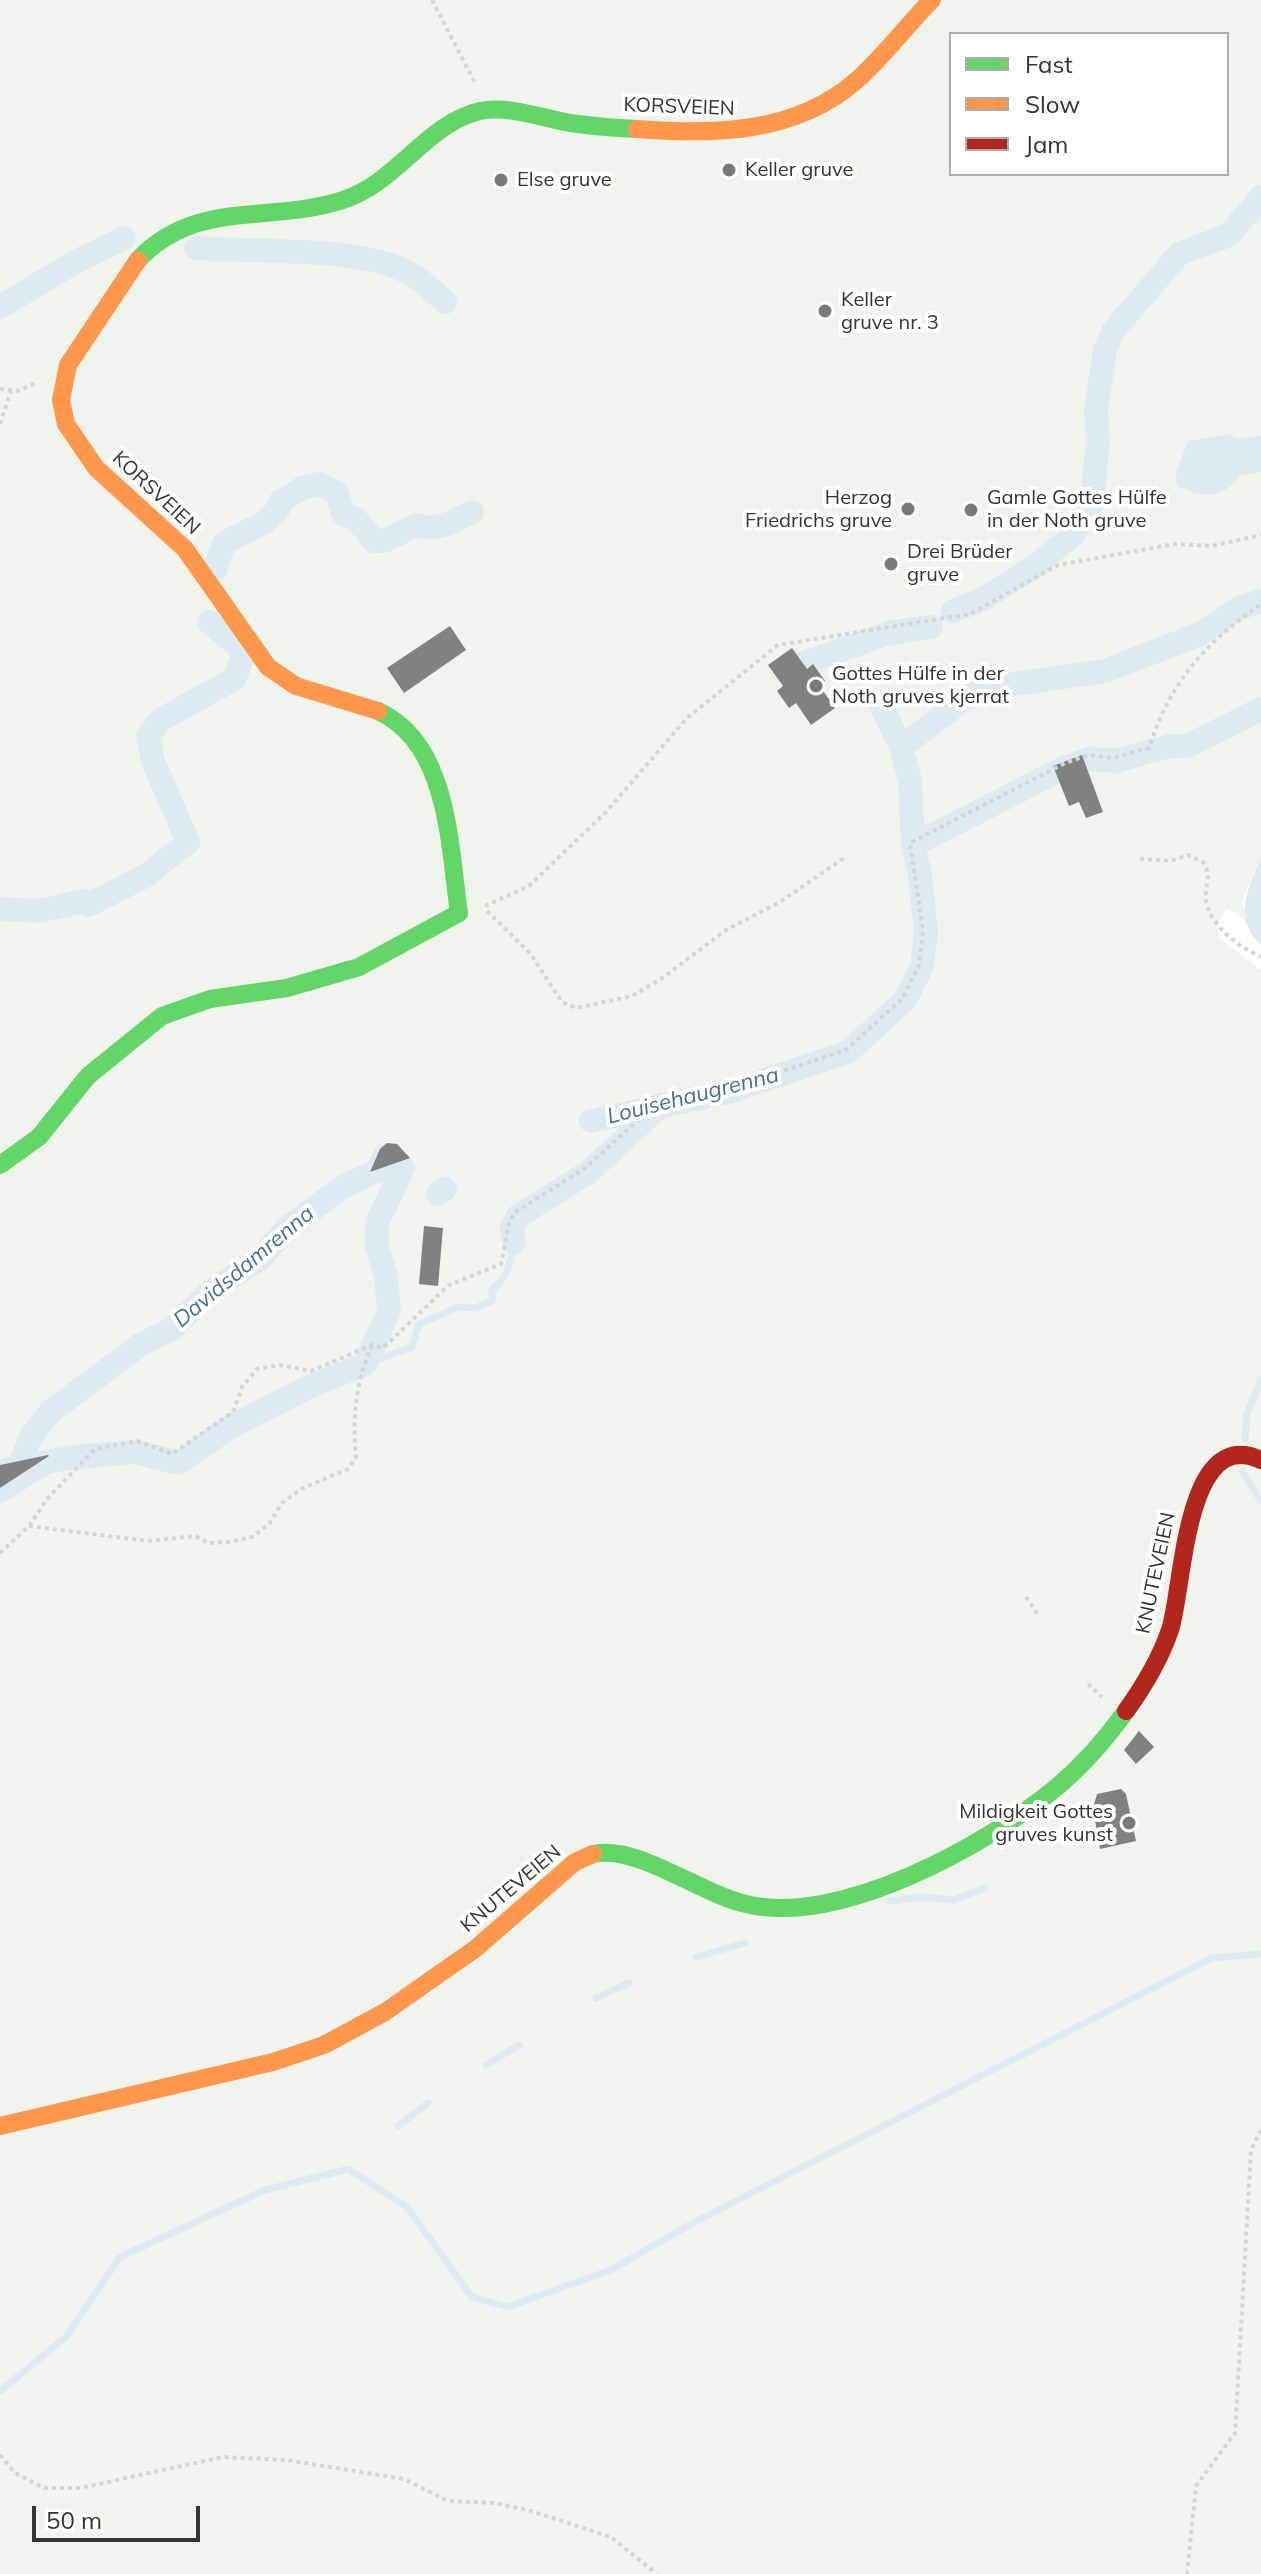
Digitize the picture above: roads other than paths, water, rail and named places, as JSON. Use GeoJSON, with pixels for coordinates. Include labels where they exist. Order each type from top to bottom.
{"type":"FeatureCollection","features":[{"type":"Feature","properties":{"kind":"street","name":"KORSVEIEN"},"geometry":{"type":"LineString","coordinates":[[0,1165],[39,1137],[88,1076],[128,1039],[162,1016],[210,999],[287,988],[359,967],[459,913],[429,758],[408,729],[368,706],[301,690],[276,675],[254,650],[211,582],[176,538],[125,497],[87,458],[70,431],[63,378],[74,354],[134,261],[170,230],[221,216],[301,210],[340,203],[384,181],[453,120],[486,108],[549,121],[678,133],[747,131],[782,124],[814,111],[851,85],[890,49],[932,0]]}},
{"type":"Feature","properties":{"kind":"street","name":"KNUTEVEIEN"},"geometry":{"type":"LineString","coordinates":[[0,2126],[273,2062],[324,2045],[385,2012],[475,1949],[575,1862],[595,1853],[625,1852],[640,1856],[687,1884],[752,1906],[784,1908],[816,1906],[868,1892],[963,1846],[1011,1820],[1058,1786],[1122,1715],[1164,1646],[1191,1512],[1203,1482],[1226,1456],[1244,1453],[1261,1460]]}},
{"type":"Feature","properties":{"kind":"waterway"},"geometry":{"type":"LineString","coordinates":[[953,611],[985,598],[1035,566],[1072,536],[1092,503],[1098,440],[1096,410],[1105,350],[1113,331],[1179,254],[1229,235],[1261,197]]}},
{"type":"Feature","properties":{"kind":"waterway"},"geometry":{"type":"LineString","coordinates":[[0,307],[75,262],[124,238]]}},
{"type":"Feature","properties":{"kind":"waterway"},"geometry":{"type":"LineString","coordinates":[[196,248],[329,254],[380,262],[414,276],[445,302]]}},
{"type":"Feature","properties":{"kind":"waterway"},"geometry":{"type":"LineString","coordinates":[[215,570],[224,543],[262,524],[278,510],[280,502],[302,488],[319,484],[337,493],[343,514],[356,519],[374,541],[384,541],[416,525],[431,528],[445,525],[472,512]]}},
{"type":"Feature","properties":{"kind":"waterway"},"geometry":{"type":"LineString","coordinates":[[901,747],[969,696],[986,688],[1105,671],[1200,634],[1239,608],[1261,601]]}},
{"type":"Feature","properties":{"kind":"waterway"},"geometry":{"type":"LineString","coordinates":[[0,909],[39,911],[83,901],[88,905],[147,875],[188,842],[153,761],[148,735],[162,719],[234,679],[245,652],[209,622]]}},
{"type":"Feature","properties":{"kind":"waterway"},"geometry":{"type":"LineString","coordinates":[[804,663],[889,633],[931,627]]}},
{"type":"Feature","properties":{"kind":"waterway"},"geometry":{"type":"LineString","coordinates":[[882,707],[901,747],[910,780],[913,845]]}},
{"type":"Feature","properties":{"kind":"waterway","name":"Louisehaugrenna"},"geometry":{"type":"LineString","coordinates":[[591,1121],[732,1091],[848,1052],[905,1000],[922,966],[926,931],[920,875],[913,845],[1066,767],[1089,759],[1116,761],[1170,746],[1187,746],[1261,709]]}},
{"type":"Feature","properties":{"kind":"waterway"},"geometry":{"type":"LineString","coordinates":[[514,1242],[512,1227],[518,1216],[589,1172],[661,1105]]}},
{"type":"Feature","properties":{"kind":"waterway","name":"Davidsdamrenna"},"geometry":{"type":"LineString","coordinates":[[0,1472],[20,1466],[30,1438],[50,1412],[140,1345],[172,1329],[213,1289],[260,1259],[287,1228],[344,1186],[377,1171],[385,1156]]}},
{"type":"Feature","properties":{"kind":"waterway","name":"Louisehaugrenna"},"geometry":{"type":"LineString","coordinates":[[0,1491],[46,1462],[74,1457],[136,1452],[179,1463],[230,1427],[311,1386],[365,1364],[389,1311],[386,1276],[377,1247],[377,1223],[403,1168]]}},
{"type":"Feature","properties":{"kind":"waterway"},"geometry":{"type":"LineString","coordinates":[[438,1194],[445,1189]]}},
{"type":"Feature","properties":{"kind":"waterway"},"geometry":{"type":"LineString","coordinates":[[365,1364],[412,1347],[419,1324],[458,1307],[476,1308],[493,1300],[491,1290],[501,1281],[507,1269],[514,1242]]}},
{"type":"Feature","properties":{"kind":"waterway"},"geometry":{"type":"LineString","coordinates":[[1245,1439],[1247,1413],[1261,1380]]}},
{"type":"Feature","properties":{"kind":"waterway"},"geometry":{"type":"LineString","coordinates":[[1242,1471],[1261,1501]]}},
{"type":"Feature","properties":{"kind":"waterway"},"geometry":{"type":"LineString","coordinates":[[890,1901],[922,1897],[953,1900],[985,1888]]}},
{"type":"Feature","properties":{"kind":"waterway"},"geometry":{"type":"LineString","coordinates":[[696,1957],[745,1943]]}},
{"type":"Feature","properties":{"kind":"waterway"},"geometry":{"type":"LineString","coordinates":[[0,2391],[66,2337],[120,2257],[265,2190],[348,2169],[407,2207],[472,2297],[507,2307],[611,2270],[693,2223],[1212,1958],[1261,1954]]}},
{"type":"Feature","properties":{"kind":"waterway"},"geometry":{"type":"LineString","coordinates":[[596,1998],[629,1983]]}},
{"type":"Feature","properties":{"kind":"waterway"},"geometry":{"type":"LineString","coordinates":[[486,2065],[519,2045]]}},
{"type":"Feature","properties":{"kind":"waterway"},"geometry":{"type":"LineString","coordinates":[[398,2126],[428,2103]]}},
{"type":"Feature","properties":{"kind":"place","name":"Keller gruve"},"geometry":{"type":"Point","coordinates":[729,170]}},
{"type":"Feature","properties":{"kind":"place","name":"Else gruve"},"geometry":{"type":"Point","coordinates":[501,180]}},
{"type":"Feature","properties":{"kind":"place","name":"Keller gruve nr. 3"},"geometry":{"type":"Point","coordinates":[825,311]}},
{"type":"Feature","properties":{"kind":"place","name":"Herzog Friedrichs gruve"},"geometry":{"type":"Point","coordinates":[908,509]}},
{"type":"Feature","properties":{"kind":"place","name":"Gamle Gottes Hülfe in der Noth gruve"},"geometry":{"type":"Point","coordinates":[971,510]}},
{"type":"Feature","properties":{"kind":"place","name":"Drei Brüder gruve"},"geometry":{"type":"Point","coordinates":[891,564]}},
{"type":"Feature","properties":{"kind":"place","name":"Gottes Hülfe in der Noth gruves kjerrat"},"geometry":{"type":"Point","coordinates":[816,686]}},
{"type":"Feature","properties":{"kind":"place","name":"Mildigkeit Gottes gruves kunst"},"geometry":{"type":"Point","coordinates":[1129,1823]}}]}
